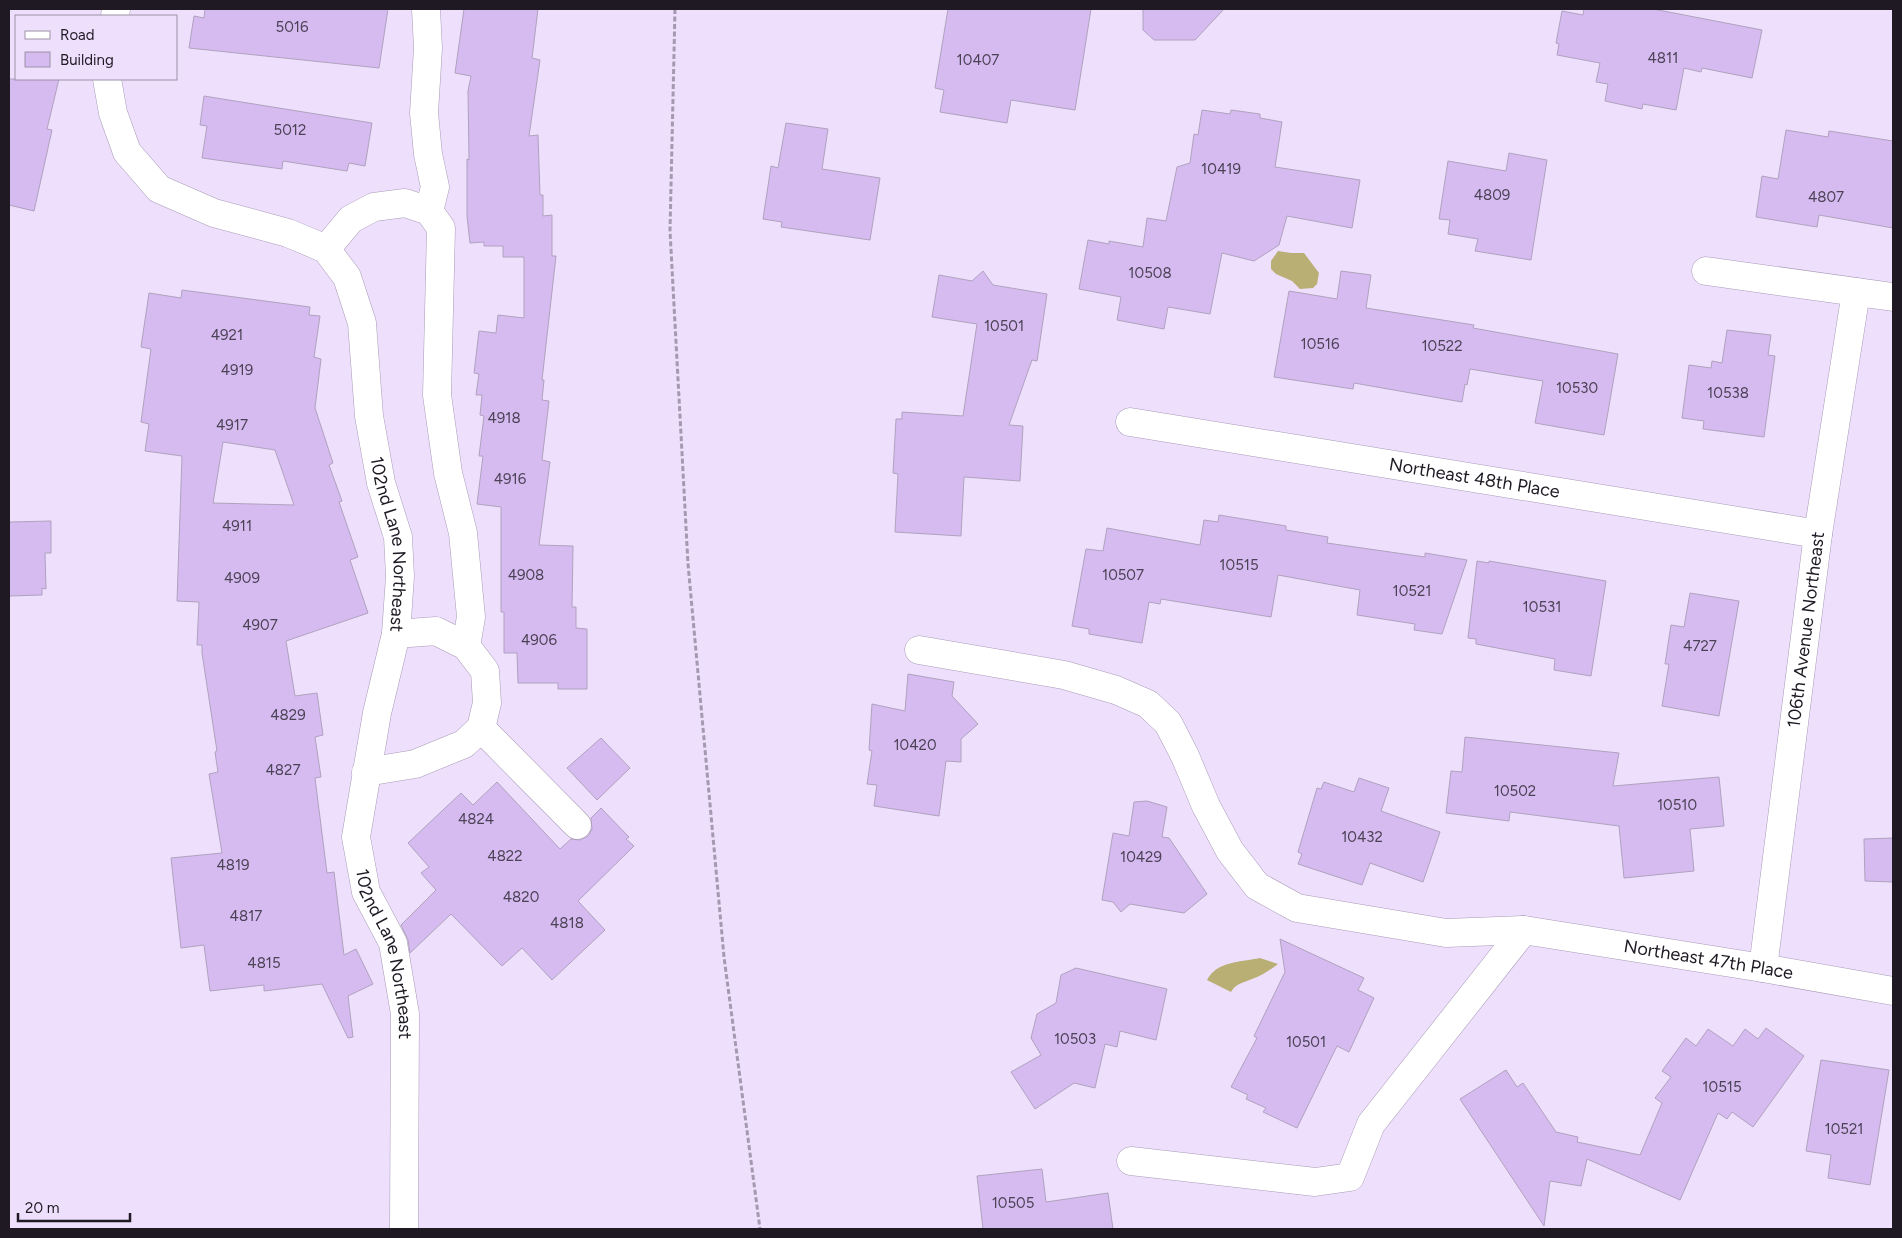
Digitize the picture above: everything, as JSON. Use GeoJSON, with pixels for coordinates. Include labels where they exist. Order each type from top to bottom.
{"type":"FeatureCollection","features":[{"type":"Feature","properties":{"kind":"street"},"geometry":{"type":"LineString","coordinates":[[426,9],[428,48],[424,113],[428,154],[435,186],[429,211]]}},
{"type":"Feature","properties":{"kind":"street","name":"102nd Lane Northeast"},"geometry":{"type":"LineString","coordinates":[[107,80],[114,113],[127,152],[159,189],[214,213],[288,233],[326,250],[348,277],[362,323],[368,416],[381,483],[398,537],[400,576],[396,634],[377,713],[356,836],[366,892],[393,944],[405,1014],[404,1229]]}},
{"type":"Feature","properties":{"kind":"street"},"geometry":{"type":"LineString","coordinates":[[326,250],[351,219],[374,206],[405,203],[429,211],[441,228],[437,394],[448,473],[463,533],[471,617],[466,646]]}},
{"type":"Feature","properties":{"kind":"street"},"geometry":{"type":"LineString","coordinates":[[1706,271],[1893,297]]}},
{"type":"Feature","properties":{"kind":"street","name":"106th Avenue Northeast"},"geometry":{"type":"LineString","coordinates":[[1763,968],[1818,534],[1856,292]]}},
{"type":"Feature","properties":{"kind":"street","name":"Northeast 48th Place"},"geometry":{"type":"LineString","coordinates":[[1130,422],[1818,534]]}},
{"type":"Feature","properties":{"kind":"street"},"geometry":{"type":"LineString","coordinates":[[366,772],[414,764],[464,744],[481,728],[487,703],[485,671],[466,646],[436,631],[396,634]]}},
{"type":"Feature","properties":{"kind":"street","name":"Northeast 47th Place"},"geometry":{"type":"LineString","coordinates":[[919,650],[1064,674],[1116,690],[1148,704],[1168,723],[1185,756],[1206,806],[1230,851],[1257,886],[1297,908],[1446,933],[1524,930],[1893,991]]}},
{"type":"Feature","properties":{"kind":"street"},"geometry":{"type":"LineString","coordinates":[[481,728],[577,826]]}},
{"type":"Feature","properties":{"kind":"street"},"geometry":{"type":"LineString","coordinates":[[1130,1161],[1314,1182],[1350,1177],[1371,1124],[1524,930]]}},
{"type":"Feature","properties":{"kind":"path"},"geometry":{"type":"LineString","coordinates":[[675,9],[670,231],[688,564],[724,957],[760,1229]]}},
{"type":"Feature","properties":{"kind":"shaded area"},"geometry":{"type":"Polygon","coordinates":[[[1278,251],[1304,253],[1319,273],[1317,284],[1313,288],[1300,289],[1292,281],[1276,274],[1271,269],[1271,261],[1278,251]]]}},
{"type":"Feature","properties":{"kind":"shaded area"},"geometry":{"type":"Polygon","coordinates":[[[1260,958],[1278,964],[1262,975],[1237,985],[1231,992],[1207,980],[1217,969],[1230,963],[1260,958]]]}},
{"type":"Feature","properties":{"kind":"building"},"geometry":{"type":"Polygon","coordinates":[[[205,9],[388,9],[379,68],[189,48],[194,16],[204,18],[205,9]]]}},
{"type":"Feature","properties":{"kind":"building"},"geometry":{"type":"Polygon","coordinates":[[[464,9],[538,9],[532,58],[540,60],[529,136],[538,135],[540,195],[543,195],[543,216],[552,215],[552,256],[556,256],[542,380],[544,380],[542,400],[549,401],[542,460],[550,462],[539,545],[573,546],[572,607],[576,607],[576,628],[587,629],[587,689],[558,689],[558,683],[518,683],[517,653],[504,653],[504,612],[501,612],[501,507],[477,504],[483,456],[479,456],[484,416],[480,415],[482,395],[476,395],[479,374],[474,373],[479,331],[496,333],[498,315],[524,318],[524,257],[503,257],[503,246],[484,246],[484,242],[470,243],[467,216],[467,159],[469,160],[468,91],[471,76],[455,73],[464,9]]]}},
{"type":"Feature","properties":{"kind":"building"},"geometry":{"type":"Polygon","coordinates":[[[948,9],[1091,9],[1075,110],[1011,100],[1007,123],[940,112],[944,90],[935,88],[948,9]]]}},
{"type":"Feature","properties":{"kind":"building"},"geometry":{"type":"Polygon","coordinates":[[[1143,9],[1224,9],[1195,40],[1154,40],[1143,30],[1143,9]]]}},
{"type":"Feature","properties":{"kind":"building"},"geometry":{"type":"Polygon","coordinates":[[[1584,9],[1653,9],[1762,30],[1752,78],[1702,68],[1701,72],[1684,68],[1676,110],[1643,104],[1642,109],[1605,101],[1608,84],[1596,82],[1600,63],[1557,55],[1559,44],[1556,43],[1562,11],[1583,15],[1584,9]]]}},
{"type":"Feature","properties":{"kind":"building"},"geometry":{"type":"Polygon","coordinates":[[[9,79],[59,80],[47,129],[52,130],[34,211],[9,205],[9,79]]]}},
{"type":"Feature","properties":{"kind":"building"},"geometry":{"type":"Polygon","coordinates":[[[204,96],[372,123],[365,166],[349,163],[347,171],[283,161],[282,169],[202,158],[207,126],[200,125],[204,96]]]}},
{"type":"Feature","properties":{"kind":"building"},"geometry":{"type":"Polygon","coordinates":[[[1202,110],[1230,114],[1231,110],[1260,114],[1260,118],[1282,122],[1275,167],[1360,180],[1352,228],[1287,216],[1279,245],[1254,261],[1222,253],[1210,314],[1168,307],[1164,329],[1117,320],[1121,297],[1079,289],[1088,240],[1109,244],[1109,241],[1143,247],[1147,218],[1166,221],[1177,167],[1190,163],[1194,134],[1198,135],[1202,110]]]}},
{"type":"Feature","properties":{"kind":"building"},"geometry":{"type":"Polygon","coordinates":[[[786,123],[828,129],[822,169],[880,178],[870,240],[781,227],[782,222],[763,219],[771,166],[778,168],[786,123]]]}},
{"type":"Feature","properties":{"kind":"building"},"geometry":{"type":"Polygon","coordinates":[[[1786,130],[1828,137],[1829,131],[1893,141],[1893,228],[1819,215],[1817,227],[1756,217],[1762,176],[1778,179],[1786,130]]]}},
{"type":"Feature","properties":{"kind":"building"},"geometry":{"type":"Polygon","coordinates":[[[1509,153],[1547,160],[1531,260],[1475,251],[1478,239],[1448,234],[1450,220],[1439,219],[1448,161],[1506,171],[1509,153]]]}},
{"type":"Feature","properties":{"kind":"building"},"geometry":{"type":"Polygon","coordinates":[[[983,271],[993,285],[1047,294],[1037,361],[1032,360],[1009,425],[1023,426],[1020,481],[964,477],[961,536],[895,532],[898,474],[893,473],[896,419],[902,419],[902,412],[963,416],[977,324],[932,317],[939,275],[972,281],[983,271]]]}},
{"type":"Feature","properties":{"kind":"building"},"geometry":{"type":"Polygon","coordinates":[[[1341,271],[1371,275],[1366,308],[1474,325],[1473,328],[1618,354],[1604,435],[1535,423],[1543,381],[1470,369],[1462,402],[1354,383],[1353,389],[1274,377],[1289,291],[1337,299],[1341,271]]]}},
{"type":"Feature","properties":{"kind":"building"},"geometry":{"type":"Polygon","coordinates":[[[182,290],[310,307],[309,315],[320,316],[314,357],[321,359],[315,408],[333,463],[329,465],[342,501],[339,502],[358,557],[350,560],[368,613],[286,641],[295,696],[317,693],[323,735],[315,737],[321,777],[315,778],[327,873],[334,872],[344,955],[356,949],[373,984],[348,996],[353,1037],[348,1038],[322,984],[264,991],[264,985],[210,991],[204,945],[181,948],[171,858],[222,853],[209,774],[218,772],[215,752],[217,751],[202,645],[197,645],[199,602],[177,601],[182,456],[145,451],[149,424],[141,422],[151,349],[141,347],[149,293],[181,298],[182,290]],[[223,442],[213,503],[294,505],[275,450],[223,442]]]}},
{"type":"Feature","properties":{"kind":"building"},"geometry":{"type":"Polygon","coordinates":[[[1727,330],[1771,335],[1768,355],[1775,356],[1764,437],[1703,429],[1704,421],[1682,418],[1689,365],[1711,368],[1712,361],[1722,363],[1727,330]]]}},
{"type":"Feature","properties":{"kind":"building"},"geometry":{"type":"Polygon","coordinates":[[[1219,515],[1286,526],[1286,530],[1328,537],[1327,543],[1425,557],[1425,553],[1467,560],[1442,634],[1414,630],[1415,624],[1357,615],[1360,590],[1278,575],[1271,617],[1161,599],[1160,604],[1149,602],[1142,643],[1089,634],[1089,629],[1072,626],[1086,549],[1103,551],[1107,528],[1200,545],[1204,520],[1218,522],[1219,515]]]}},
{"type":"Feature","properties":{"kind":"building"},"geometry":{"type":"Polygon","coordinates":[[[51,521],[51,553],[45,553],[46,589],[42,588],[42,595],[9,596],[9,522],[51,521]]]}},
{"type":"Feature","properties":{"kind":"building"},"geometry":{"type":"Polygon","coordinates":[[[1477,561],[1489,563],[1489,561],[1606,581],[1591,676],[1554,670],[1555,659],[1476,644],[1476,639],[1468,638],[1477,561]]]}},
{"type":"Feature","properties":{"kind":"building"},"geometry":{"type":"Polygon","coordinates":[[[1690,593],[1739,601],[1719,716],[1662,706],[1669,664],[1665,664],[1671,625],[1684,627],[1690,593]]]}},
{"type":"Feature","properties":{"kind":"building"},"geometry":{"type":"Polygon","coordinates":[[[908,674],[954,682],[952,696],[978,724],[961,739],[961,762],[946,761],[939,816],[874,806],[877,785],[867,784],[872,751],[869,750],[872,704],[905,711],[908,674]]]}},
{"type":"Feature","properties":{"kind":"building"},"geometry":{"type":"Polygon","coordinates":[[[1465,737],[1619,753],[1613,786],[1719,777],[1724,826],[1690,829],[1694,871],[1624,878],[1619,826],[1510,812],[1509,821],[1446,813],[1451,771],[1462,772],[1465,737]]]}},
{"type":"Feature","properties":{"kind":"building"},"geometry":{"type":"Polygon","coordinates":[[[601,738],[630,768],[597,800],[567,768],[601,738]]]}},
{"type":"Feature","properties":{"kind":"building"},"geometry":{"type":"Polygon","coordinates":[[[1359,778],[1389,788],[1381,811],[1440,832],[1423,882],[1370,863],[1362,885],[1298,864],[1302,854],[1298,852],[1317,788],[1321,789],[1324,782],[1354,792],[1359,778]]]}},
{"type":"Feature","properties":{"kind":"building"},"geometry":{"type":"Polygon","coordinates":[[[497,782],[560,849],[571,839],[580,840],[588,836],[592,829],[591,818],[601,808],[629,837],[626,839],[634,846],[578,901],[605,930],[552,980],[522,948],[502,966],[451,914],[410,953],[408,940],[401,925],[436,890],[421,873],[429,867],[408,843],[461,793],[473,805],[497,782]]]}},
{"type":"Feature","properties":{"kind":"building"},"geometry":{"type":"Polygon","coordinates":[[[1147,801],[1167,807],[1162,837],[1169,838],[1207,894],[1184,913],[1130,904],[1121,912],[1113,902],[1102,900],[1113,833],[1129,836],[1134,802],[1147,801]]]}},
{"type":"Feature","properties":{"kind":"building"},"geometry":{"type":"Polygon","coordinates":[[[1893,838],[1893,882],[1865,881],[1864,839],[1893,838]]]}},
{"type":"Feature","properties":{"kind":"building"},"geometry":{"type":"Polygon","coordinates":[[[1280,939],[1364,978],[1358,990],[1374,998],[1349,1052],[1337,1046],[1297,1128],[1263,1112],[1266,1108],[1246,1099],[1248,1095],[1231,1087],[1257,1038],[1254,1036],[1285,972],[1280,939]]]}},
{"type":"Feature","properties":{"kind":"building"},"geometry":{"type":"Polygon","coordinates":[[[1076,968],[1167,989],[1156,1040],[1120,1031],[1117,1047],[1105,1044],[1095,1088],[1074,1083],[1035,1109],[1011,1072],[1041,1055],[1031,1038],[1037,1014],[1056,1003],[1061,975],[1076,968]]]}},
{"type":"Feature","properties":{"kind":"building"},"geometry":{"type":"Polygon","coordinates":[[[1766,1028],[1804,1056],[1753,1127],[1732,1112],[1727,1119],[1718,1113],[1680,1200],[1587,1159],[1581,1186],[1550,1181],[1544,1226],[1460,1099],[1506,1070],[1517,1087],[1523,1083],[1556,1132],[1578,1137],[1577,1142],[1640,1155],[1662,1103],[1655,1098],[1671,1077],[1662,1071],[1686,1038],[1696,1046],[1708,1029],[1733,1046],[1745,1029],[1758,1039],[1766,1028]]]}},
{"type":"Feature","properties":{"kind":"building"},"geometry":{"type":"Polygon","coordinates":[[[1821,1060],[1889,1070],[1870,1185],[1828,1178],[1831,1155],[1806,1151],[1821,1060]]]}},
{"type":"Feature","properties":{"kind":"building"},"geometry":{"type":"Polygon","coordinates":[[[1042,1169],[1046,1202],[1108,1193],[1113,1229],[983,1229],[977,1176],[1042,1169]]]}}]}
